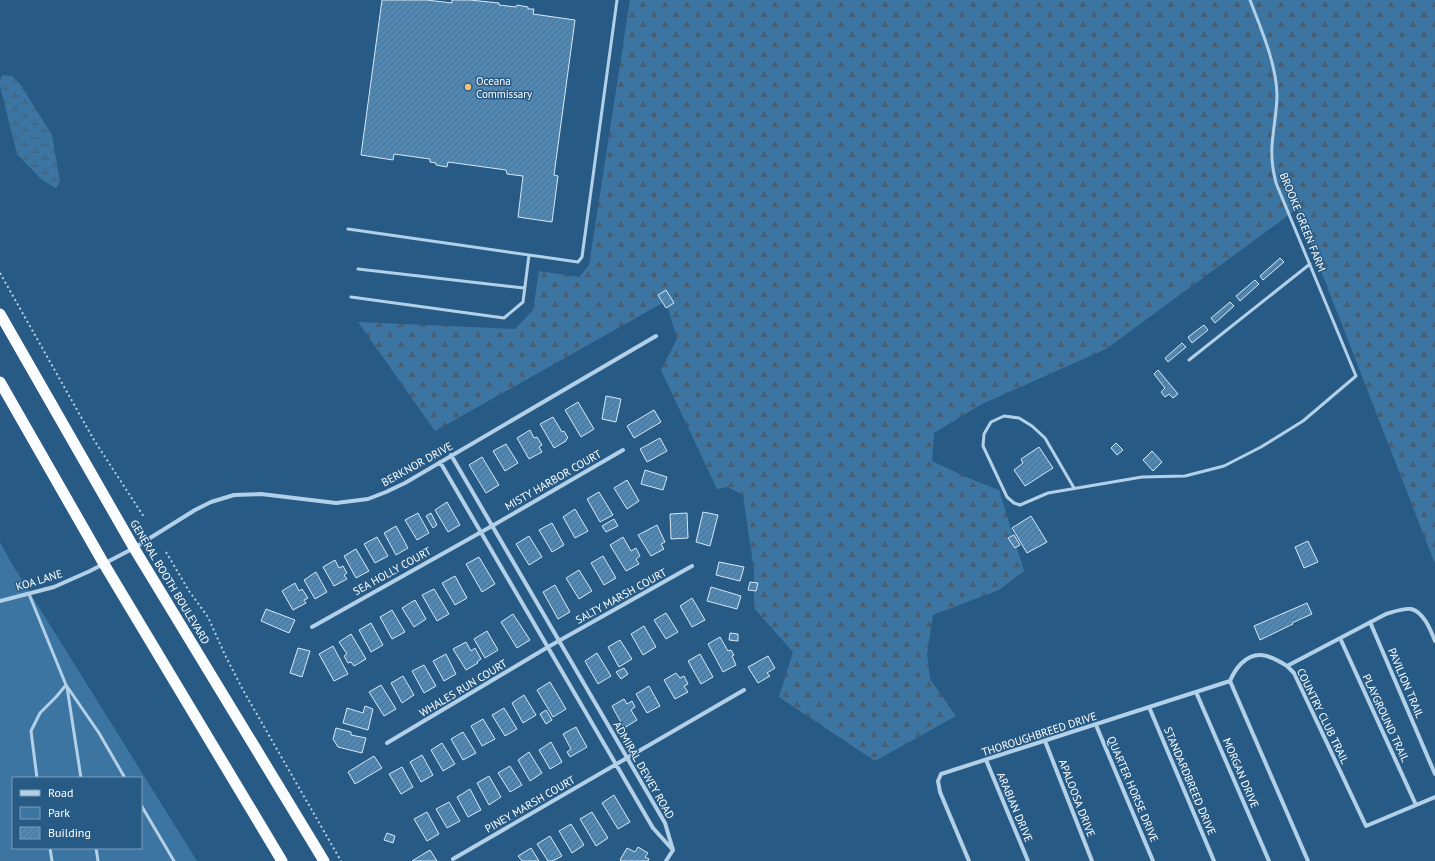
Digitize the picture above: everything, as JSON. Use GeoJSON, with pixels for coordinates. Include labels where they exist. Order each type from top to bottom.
{"type":"FeatureCollection","features":[{"type":"Feature","properties":{"kind":"highway","name":"GENERAL BOOTH BOULEVARD"},"geometry":{"type":"LineString","coordinates":[[0,314],[134,548],[324,861]]}},
{"type":"Feature","properties":{"kind":"highway"},"geometry":{"type":"LineString","coordinates":[[0,382],[104,564],[282,861]]}},
{"type":"Feature","properties":{"kind":"street","name":"BERKNOR DRIVE"},"geometry":{"type":"LineString","coordinates":[[104,564],[134,548],[195,510],[211,502],[234,495],[261,494],[336,503],[368,499],[386,492],[405,483],[656,336]]}},
{"type":"Feature","properties":{"kind":"street","name":"MISTY HARBOR COURT"},"geometry":{"type":"LineString","coordinates":[[481,532],[623,450]]}},
{"type":"Feature","properties":{"kind":"street","name":"ADMIRAL DEWEY ROAD"},"geometry":{"type":"LineString","coordinates":[[451,455],[665,823],[672,850]]}},
{"type":"Feature","properties":{"kind":"street","name":"ADMIRAL DEWEY ROAD"},"geometry":{"type":"LineString","coordinates":[[440,462],[653,828],[672,850]]}},
{"type":"Feature","properties":{"kind":"street","name":"SEA HOLLY COURT"},"geometry":{"type":"LineString","coordinates":[[312,626],[481,532]]}},
{"type":"Feature","properties":{"kind":"street","name":"KOA LANE"},"geometry":{"type":"LineString","coordinates":[[0,601],[54,587],[104,564]]}},
{"type":"Feature","properties":{"kind":"street","name":"SALTY MARSH COURT"},"geometry":{"type":"LineString","coordinates":[[548,647],[692,566]]}},
{"type":"Feature","properties":{"kind":"street","name":"COUNTRY CLUB TRAIL"},"geometry":{"type":"LineString","coordinates":[[1435,641],[1430,628],[1421,616],[1411,609],[1400,610],[1386,614],[1287,666],[1294,674],[1366,826],[1435,797]]}},
{"type":"Feature","properties":{"kind":"street","name":"PAVILION TRAIL"},"geometry":{"type":"LineString","coordinates":[[1370,622],[1435,774]]}},
{"type":"Feature","properties":{"kind":"street","name":"PLAYGROUND TRAIL"},"geometry":{"type":"LineString","coordinates":[[1340,638],[1416,805]]}},
{"type":"Feature","properties":{"kind":"street","name":"WHALES RUN COURT"},"geometry":{"type":"LineString","coordinates":[[387,743],[548,647]]}},
{"type":"Feature","properties":{"kind":"street"},"geometry":{"type":"LineString","coordinates":[[1287,666],[1276,659],[1260,655],[1246,660],[1235,670],[1230,681],[1308,861]]}},
{"type":"Feature","properties":{"kind":"street","name":"THOROUGHBREED DRIVE"},"geometry":{"type":"LineString","coordinates":[[969,861],[940,792],[938,781],[941,774],[1230,681]]}},
{"type":"Feature","properties":{"kind":"street","name":"PINEY MARSH COURT"},"geometry":{"type":"LineString","coordinates":[[454,859],[744,690]]}},
{"type":"Feature","properties":{"kind":"street","name":"MORGAN DRIVE"},"geometry":{"type":"LineString","coordinates":[[1196,692],[1269,861]]}},
{"type":"Feature","properties":{"kind":"street","name":"STANDARDBREED DRIVE"},"geometry":{"type":"LineString","coordinates":[[1149,707],[1214,861]]}},
{"type":"Feature","properties":{"kind":"street","name":"QUARTER HORSE DRIVE"},"geometry":{"type":"LineString","coordinates":[[1096,725],[1153,861]]}},
{"type":"Feature","properties":{"kind":"street","name":"APALOOSA DRIVE"},"geometry":{"type":"LineString","coordinates":[[1045,741],[1092,861]]}},
{"type":"Feature","properties":{"kind":"street","name":"ARABIAN DRIVE"},"geometry":{"type":"LineString","coordinates":[[986,760],[1028,861]]}},
{"type":"Feature","properties":{"kind":"street"},"geometry":{"type":"LineString","coordinates":[[666,861],[672,850]]}},
{"type":"Feature","properties":{"kind":"lane"},"geometry":{"type":"LineString","coordinates":[[348,229],[578,262],[582,257],[617,0]]}},
{"type":"Feature","properties":{"kind":"lane","name":"BROOKE GREEN FARM"},"geometry":{"type":"LineString","coordinates":[[1074,488],[1142,477],[1185,476],[1224,466],[1261,447],[1303,421],[1356,376],[1276,183],[1272,163],[1277,94],[1275,70],[1250,0]]}},
{"type":"Feature","properties":{"kind":"lane"},"geometry":{"type":"LineString","coordinates":[[351,297],[504,318],[523,302],[529,255]]}},
{"type":"Feature","properties":{"kind":"lane"},"geometry":{"type":"LineString","coordinates":[[1189,360],[1310,264]]}},
{"type":"Feature","properties":{"kind":"lane"},"geometry":{"type":"LineString","coordinates":[[358,269],[524,288]]}},
{"type":"Feature","properties":{"kind":"lane"},"geometry":{"type":"LineString","coordinates":[[1004,416],[1019,418],[1032,426],[1045,438],[1074,488],[1048,493],[1020,505],[1014,503],[1007,497],[983,446],[984,434],[991,422],[1004,416]]}},
{"type":"Feature","properties":{"kind":"lane"},"geometry":{"type":"LineString","coordinates":[[29,594],[66,685],[99,733],[124,777]]}},
{"type":"Feature","properties":{"kind":"lane"},"geometry":{"type":"LineString","coordinates":[[37,777],[31,731],[40,713],[66,685]]}},
{"type":"Feature","properties":{"kind":"lane"},"geometry":{"type":"LineString","coordinates":[[66,685],[81,777]]}},
{"type":"Feature","properties":{"kind":"lane"},"geometry":{"type":"LineString","coordinates":[[142,807],[174,861]]}},
{"type":"Feature","properties":{"kind":"lane"},"geometry":{"type":"LineString","coordinates":[[50,849],[52,861]]}},
{"type":"Feature","properties":{"kind":"lane"},"geometry":{"type":"LineString","coordinates":[[96,849],[98,861]]}},
{"type":"Feature","properties":{"kind":"path"},"geometry":{"type":"LineString","coordinates":[[0,273],[94,440],[144,517]]}},
{"type":"Feature","properties":{"kind":"path"},"geometry":{"type":"LineString","coordinates":[[166,552],[189,591],[208,617],[243,690],[341,861]]}},
{"type":"Feature","properties":{"kind":"green space"},"geometry":{"type":"Polygon","coordinates":[[[630,0],[1435,0],[1435,564],[1297,209],[1106,349],[980,405],[934,433],[932,461],[999,490],[1024,571],[999,590],[933,615],[927,654],[930,679],[956,716],[875,761],[779,697],[793,652],[754,608],[754,570],[743,495],[728,487],[717,489],[661,370],[677,339],[666,301],[435,431],[358,322],[515,329],[533,310],[539,271],[579,277],[589,265],[630,0]]]}},
{"type":"Feature","properties":{"kind":"green space"},"geometry":{"type":"Polygon","coordinates":[[[2,75],[12,76],[20,84],[52,135],[60,182],[56,188],[42,180],[17,154],[0,86],[2,75]]]}},
{"type":"Feature","properties":{"kind":"green space"},"geometry":{"type":"Polygon","coordinates":[[[0,542],[12,564],[197,861],[0,861],[0,542]]]}},
{"type":"Feature","properties":{"kind":"building","name":"Oceana Commissary"},"geometry":{"type":"Polygon","coordinates":[[[382,0],[427,0],[452,3],[452,0],[470,0],[499,3],[499,5],[516,7],[517,5],[528,7],[528,9],[534,9],[533,14],[575,20],[554,175],[558,176],[552,222],[518,217],[523,176],[507,174],[506,170],[448,162],[447,167],[436,165],[436,163],[430,162],[430,159],[394,154],[393,160],[361,155],[382,0]]]}},
{"type":"Feature","properties":{"kind":"building"},"geometry":{"type":"Polygon","coordinates":[[[1280,258],[1284,262],[1263,280],[1260,276],[1280,258]]]}},
{"type":"Feature","properties":{"kind":"building"},"geometry":{"type":"Polygon","coordinates":[[[1255,280],[1259,284],[1240,301],[1236,296],[1255,280]]]}},
{"type":"Feature","properties":{"kind":"building"},"geometry":{"type":"Polygon","coordinates":[[[666,290],[674,303],[666,308],[658,295],[666,290]]]}},
{"type":"Feature","properties":{"kind":"building"},"geometry":{"type":"Polygon","coordinates":[[[1230,302],[1234,306],[1215,323],[1211,318],[1230,302]]]}},
{"type":"Feature","properties":{"kind":"building"},"geometry":{"type":"Polygon","coordinates":[[[1204,325],[1208,330],[1192,343],[1188,337],[1204,325]]]}},
{"type":"Feature","properties":{"kind":"building"},"geometry":{"type":"Polygon","coordinates":[[[1182,343],[1186,347],[1168,362],[1165,358],[1182,343]]]}},
{"type":"Feature","properties":{"kind":"building"},"geometry":{"type":"Polygon","coordinates":[[[1158,370],[1178,394],[1173,398],[1169,394],[1165,397],[1161,392],[1165,388],[1154,374],[1158,370]]]}},
{"type":"Feature","properties":{"kind":"building"},"geometry":{"type":"Polygon","coordinates":[[[606,396],[621,399],[616,422],[602,419],[606,396]]]}},
{"type":"Feature","properties":{"kind":"building"},"geometry":{"type":"Polygon","coordinates":[[[578,402],[594,429],[581,437],[565,410],[578,402]]]}},
{"type":"Feature","properties":{"kind":"building"},"geometry":{"type":"Polygon","coordinates":[[[654,410],[661,422],[634,438],[627,426],[654,410]]]}},
{"type":"Feature","properties":{"kind":"building"},"geometry":{"type":"Polygon","coordinates":[[[553,417],[562,432],[564,431],[568,438],[566,441],[554,448],[540,424],[553,417]]]}},
{"type":"Feature","properties":{"kind":"building"},"geometry":{"type":"Polygon","coordinates":[[[530,430],[534,438],[537,437],[542,445],[539,447],[542,452],[529,459],[517,438],[530,430]]]}},
{"type":"Feature","properties":{"kind":"building"},"geometry":{"type":"Polygon","coordinates":[[[660,438],[667,451],[647,462],[640,449],[660,438]]]}},
{"type":"Feature","properties":{"kind":"building"},"geometry":{"type":"Polygon","coordinates":[[[1116,443],[1123,450],[1117,455],[1111,448],[1116,443]]]}},
{"type":"Feature","properties":{"kind":"building"},"geometry":{"type":"Polygon","coordinates":[[[506,444],[518,463],[505,471],[493,451],[506,444]]]}},
{"type":"Feature","properties":{"kind":"building"},"geometry":{"type":"Polygon","coordinates":[[[1039,447],[1053,468],[1025,486],[1014,470],[1023,463],[1021,459],[1039,447]]]}},
{"type":"Feature","properties":{"kind":"building"},"geometry":{"type":"Polygon","coordinates":[[[1152,451],[1162,462],[1153,471],[1143,460],[1152,451]]]}},
{"type":"Feature","properties":{"kind":"building"},"geometry":{"type":"Polygon","coordinates":[[[482,457],[499,485],[486,493],[469,465],[482,457]]]}},
{"type":"Feature","properties":{"kind":"building"},"geometry":{"type":"Polygon","coordinates":[[[645,470],[667,477],[663,490],[641,484],[645,470]]]}},
{"type":"Feature","properties":{"kind":"building"},"geometry":{"type":"Polygon","coordinates":[[[627,480],[639,501],[627,509],[614,488],[627,480]]]}},
{"type":"Feature","properties":{"kind":"building"},"geometry":{"type":"Polygon","coordinates":[[[599,492],[613,515],[600,522],[587,499],[599,492]]]}},
{"type":"Feature","properties":{"kind":"building"},"geometry":{"type":"Polygon","coordinates":[[[447,502],[460,525],[448,532],[435,510],[447,502]]]}},
{"type":"Feature","properties":{"kind":"building"},"geometry":{"type":"Polygon","coordinates":[[[575,509],[588,531],[575,538],[563,517],[575,509]]]}},
{"type":"Feature","properties":{"kind":"building"},"geometry":{"type":"Polygon","coordinates":[[[703,512],[718,515],[710,546],[696,542],[703,512]]]}},
{"type":"Feature","properties":{"kind":"building"},"geometry":{"type":"Polygon","coordinates":[[[418,513],[429,533],[417,540],[405,520],[418,513]]]}},
{"type":"Feature","properties":{"kind":"building"},"geometry":{"type":"Polygon","coordinates":[[[431,513],[437,525],[433,528],[426,516],[431,513]]]}},
{"type":"Feature","properties":{"kind":"building"},"geometry":{"type":"Polygon","coordinates":[[[687,513],[688,538],[671,539],[670,514],[687,513]]]}},
{"type":"Feature","properties":{"kind":"building"},"geometry":{"type":"Polygon","coordinates":[[[1031,516],[1047,542],[1027,553],[1012,528],[1031,516]]]}},
{"type":"Feature","properties":{"kind":"building"},"geometry":{"type":"Polygon","coordinates":[[[614,519],[618,526],[606,532],[602,526],[614,519]]]}},
{"type":"Feature","properties":{"kind":"building"},"geometry":{"type":"Polygon","coordinates":[[[552,523],[564,545],[552,552],[539,530],[552,523]]]}},
{"type":"Feature","properties":{"kind":"building"},"geometry":{"type":"Polygon","coordinates":[[[657,525],[665,542],[661,544],[664,549],[651,556],[638,535],[657,525]]]}},
{"type":"Feature","properties":{"kind":"building"},"geometry":{"type":"Polygon","coordinates":[[[396,526],[408,548],[396,555],[384,533],[396,526]]]}},
{"type":"Feature","properties":{"kind":"building"},"geometry":{"type":"Polygon","coordinates":[[[1014,535],[1020,545],[1015,548],[1008,538],[1014,535]]]}},
{"type":"Feature","properties":{"kind":"building"},"geometry":{"type":"Polygon","coordinates":[[[529,536],[542,557],[529,565],[516,544],[529,536]]]}},
{"type":"Feature","properties":{"kind":"building"},"geometry":{"type":"Polygon","coordinates":[[[377,537],[388,556],[375,563],[364,544],[377,537]]]}},
{"type":"Feature","properties":{"kind":"building"},"geometry":{"type":"Polygon","coordinates":[[[623,537],[631,551],[636,548],[640,556],[636,559],[639,564],[626,571],[610,545],[623,537]]]}},
{"type":"Feature","properties":{"kind":"building"},"geometry":{"type":"Polygon","coordinates":[[[1308,541],[1318,562],[1304,568],[1295,547],[1308,541]]]}},
{"type":"Feature","properties":{"kind":"building"},"geometry":{"type":"Polygon","coordinates":[[[356,549],[369,571],[356,578],[344,556],[356,549]]]}},
{"type":"Feature","properties":{"kind":"building"},"geometry":{"type":"Polygon","coordinates":[[[603,556],[616,578],[604,585],[591,563],[603,556]]]}},
{"type":"Feature","properties":{"kind":"building"},"geometry":{"type":"Polygon","coordinates":[[[479,557],[495,584],[482,592],[466,564],[479,557]]]}},
{"type":"Feature","properties":{"kind":"building"},"geometry":{"type":"Polygon","coordinates":[[[335,560],[339,568],[343,566],[347,573],[344,575],[347,579],[334,586],[323,567],[335,560]]]}},
{"type":"Feature","properties":{"kind":"building"},"geometry":{"type":"Polygon","coordinates":[[[719,562],[744,567],[740,581],[716,575],[719,562]]]}},
{"type":"Feature","properties":{"kind":"building"},"geometry":{"type":"Polygon","coordinates":[[[579,570],[592,591],[579,599],[566,578],[579,570]]]}},
{"type":"Feature","properties":{"kind":"building"},"geometry":{"type":"Polygon","coordinates":[[[316,572],[327,592],[315,599],[304,580],[316,572]]]}},
{"type":"Feature","properties":{"kind":"building"},"geometry":{"type":"Polygon","coordinates":[[[455,576],[467,598],[455,605],[442,583],[455,576]]]}},
{"type":"Feature","properties":{"kind":"building"},"geometry":{"type":"Polygon","coordinates":[[[750,582],[758,583],[756,591],[748,590],[750,582]]]}},
{"type":"Feature","properties":{"kind":"building"},"geometry":{"type":"Polygon","coordinates":[[[295,583],[299,591],[302,589],[308,598],[304,600],[306,603],[293,610],[282,591],[295,583]]]}},
{"type":"Feature","properties":{"kind":"building"},"geometry":{"type":"Polygon","coordinates":[[[555,585],[570,612],[558,619],[543,592],[555,585]]]}},
{"type":"Feature","properties":{"kind":"building"},"geometry":{"type":"Polygon","coordinates":[[[711,587],[741,596],[737,609],[707,601],[711,587]]]}},
{"type":"Feature","properties":{"kind":"building"},"geometry":{"type":"Polygon","coordinates":[[[434,589],[449,614],[437,621],[422,595],[434,589]]]}},
{"type":"Feature","properties":{"kind":"building"},"geometry":{"type":"Polygon","coordinates":[[[692,598],[705,620],[692,627],[680,606],[692,598]]]}},
{"type":"Feature","properties":{"kind":"building"},"geometry":{"type":"Polygon","coordinates":[[[415,600],[426,619],[414,627],[402,608],[415,600]]]}},
{"type":"Feature","properties":{"kind":"building"},"geometry":{"type":"Polygon","coordinates":[[[1307,603],[1312,614],[1260,640],[1254,626],[1307,603]]]}},
{"type":"Feature","properties":{"kind":"building"},"geometry":{"type":"Polygon","coordinates":[[[266,609],[295,620],[289,633],[261,621],[266,609]]]}},
{"type":"Feature","properties":{"kind":"building"},"geometry":{"type":"Polygon","coordinates":[[[392,610],[405,632],[392,639],[380,617],[392,610]]]}},
{"type":"Feature","properties":{"kind":"building"},"geometry":{"type":"Polygon","coordinates":[[[666,613],[678,632],[666,639],[654,620],[666,613]]]}},
{"type":"Feature","properties":{"kind":"building"},"geometry":{"type":"Polygon","coordinates":[[[513,614],[530,640],[517,648],[501,622],[513,614]]]}},
{"type":"Feature","properties":{"kind":"building"},"geometry":{"type":"Polygon","coordinates":[[[371,623],[383,645],[371,652],[359,630],[371,623]]]}},
{"type":"Feature","properties":{"kind":"building"},"geometry":{"type":"Polygon","coordinates":[[[644,626],[656,647],[643,655],[631,634],[644,626]]]}},
{"type":"Feature","properties":{"kind":"building"},"geometry":{"type":"Polygon","coordinates":[[[487,631],[498,650],[485,658],[474,639],[487,631]]]}},
{"type":"Feature","properties":{"kind":"building"},"geometry":{"type":"Polygon","coordinates":[[[730,633],[738,634],[738,641],[729,640],[730,633]]]}},
{"type":"Feature","properties":{"kind":"building"},"geometry":{"type":"Polygon","coordinates":[[[351,634],[366,659],[354,666],[351,662],[348,663],[344,656],[347,654],[339,642],[351,634]]]}},
{"type":"Feature","properties":{"kind":"building"},"geometry":{"type":"Polygon","coordinates":[[[720,637],[728,651],[731,650],[734,655],[732,656],[736,665],[723,672],[708,644],[720,637]]]}},
{"type":"Feature","properties":{"kind":"building"},"geometry":{"type":"Polygon","coordinates":[[[620,640],[632,659],[619,667],[608,647],[620,640]]]}},
{"type":"Feature","properties":{"kind":"building"},"geometry":{"type":"Polygon","coordinates":[[[466,642],[471,651],[475,648],[481,659],[477,662],[478,663],[466,670],[453,649],[466,642]]]}},
{"type":"Feature","properties":{"kind":"building"},"geometry":{"type":"Polygon","coordinates":[[[333,646],[348,674],[334,681],[319,654],[333,646]]]}},
{"type":"Feature","properties":{"kind":"building"},"geometry":{"type":"Polygon","coordinates":[[[298,648],[310,651],[302,677],[290,673],[298,648]]]}},
{"type":"Feature","properties":{"kind":"building"},"geometry":{"type":"Polygon","coordinates":[[[597,653],[611,676],[598,684],[585,661],[597,653]]]}},
{"type":"Feature","properties":{"kind":"building"},"geometry":{"type":"Polygon","coordinates":[[[446,654],[456,674],[444,681],[433,661],[446,654]]]}},
{"type":"Feature","properties":{"kind":"building"},"geometry":{"type":"Polygon","coordinates":[[[700,654],[713,677],[701,684],[688,661],[700,654]]]}},
{"type":"Feature","properties":{"kind":"building"},"geometry":{"type":"Polygon","coordinates":[[[768,656],[775,668],[767,673],[770,676],[758,683],[748,667],[768,656]]]}},
{"type":"Feature","properties":{"kind":"building"},"geometry":{"type":"Polygon","coordinates":[[[424,665],[436,686],[424,693],[412,671],[424,665]]]}},
{"type":"Feature","properties":{"kind":"building"},"geometry":{"type":"Polygon","coordinates":[[[624,668],[628,674],[621,679],[616,672],[624,668]]]}},
{"type":"Feature","properties":{"kind":"building"},"geometry":{"type":"Polygon","coordinates":[[[676,673],[680,678],[684,676],[688,684],[684,686],[688,692],[675,699],[664,680],[676,673]]]}},
{"type":"Feature","properties":{"kind":"building"},"geometry":{"type":"Polygon","coordinates":[[[403,676],[414,695],[402,703],[391,683],[403,676]]]}},
{"type":"Feature","properties":{"kind":"building"},"geometry":{"type":"Polygon","coordinates":[[[550,682],[566,709],[553,717],[537,690],[550,682]]]}},
{"type":"Feature","properties":{"kind":"building"},"geometry":{"type":"Polygon","coordinates":[[[381,685],[396,709],[384,716],[369,692],[381,685]]]}},
{"type":"Feature","properties":{"kind":"building"},"geometry":{"type":"Polygon","coordinates":[[[649,686],[660,706],[647,713],[636,694],[649,686]]]}},
{"type":"Feature","properties":{"kind":"building"},"geometry":{"type":"Polygon","coordinates":[[[524,695],[536,715],[523,723],[512,703],[524,695]]]}},
{"type":"Feature","properties":{"kind":"building"},"geometry":{"type":"Polygon","coordinates":[[[624,699],[627,704],[632,701],[635,707],[631,710],[637,720],[624,728],[612,706],[624,699]]]}},
{"type":"Feature","properties":{"kind":"building"},"geometry":{"type":"Polygon","coordinates":[[[365,706],[373,709],[368,730],[343,723],[347,708],[363,713],[365,706]]]}},
{"type":"Feature","properties":{"kind":"building"},"geometry":{"type":"Polygon","coordinates":[[[504,708],[517,729],[505,736],[492,715],[504,708]]]}},
{"type":"Feature","properties":{"kind":"building"},"geometry":{"type":"Polygon","coordinates":[[[546,710],[552,720],[546,724],[540,714],[546,710]]]}},
{"type":"Feature","properties":{"kind":"building"},"geometry":{"type":"Polygon","coordinates":[[[483,719],[495,739],[482,746],[471,726],[483,719]]]}},
{"type":"Feature","properties":{"kind":"building"},"geometry":{"type":"Polygon","coordinates":[[[576,727],[587,747],[570,757],[567,752],[571,749],[563,734],[576,727]]]}},
{"type":"Feature","properties":{"kind":"building"},"geometry":{"type":"Polygon","coordinates":[[[336,728],[351,732],[351,735],[366,738],[362,753],[338,747],[333,739],[336,728]]]}},
{"type":"Feature","properties":{"kind":"building"},"geometry":{"type":"Polygon","coordinates":[[[463,732],[476,753],[463,760],[451,739],[463,732]]]}},
{"type":"Feature","properties":{"kind":"building"},"geometry":{"type":"Polygon","coordinates":[[[551,742],[562,762],[550,769],[539,750],[551,742]]]}},
{"type":"Feature","properties":{"kind":"building"},"geometry":{"type":"Polygon","coordinates":[[[442,743],[455,764],[443,771],[431,750],[442,743]]]}},
{"type":"Feature","properties":{"kind":"building"},"geometry":{"type":"Polygon","coordinates":[[[529,752],[542,773],[530,781],[518,760],[529,752]]]}},
{"type":"Feature","properties":{"kind":"building"},"geometry":{"type":"Polygon","coordinates":[[[422,755],[433,775],[421,782],[410,762],[422,755]]]}},
{"type":"Feature","properties":{"kind":"building"},"geometry":{"type":"Polygon","coordinates":[[[374,756],[382,768],[355,784],[348,772],[374,756]]]}},
{"type":"Feature","properties":{"kind":"building"},"geometry":{"type":"Polygon","coordinates":[[[510,766],[522,785],[510,792],[498,773],[510,766]]]}},
{"type":"Feature","properties":{"kind":"building"},"geometry":{"type":"Polygon","coordinates":[[[402,767],[413,787],[401,794],[389,774],[402,767]]]}},
{"type":"Feature","properties":{"kind":"building"},"geometry":{"type":"Polygon","coordinates":[[[489,776],[501,797],[489,805],[477,783],[489,776]]]}},
{"type":"Feature","properties":{"kind":"building"},"geometry":{"type":"Polygon","coordinates":[[[470,789],[481,810],[468,817],[457,797],[470,789]]]}},
{"type":"Feature","properties":{"kind":"building"},"geometry":{"type":"Polygon","coordinates":[[[614,795],[630,822],[618,829],[602,803],[614,795]]]}},
{"type":"Feature","properties":{"kind":"building"},"geometry":{"type":"Polygon","coordinates":[[[449,802],[460,821],[447,828],[436,809],[449,802]]]}},
{"type":"Feature","properties":{"kind":"building"},"geometry":{"type":"Polygon","coordinates":[[[427,812],[439,834],[427,841],[414,819],[427,812]]]}},
{"type":"Feature","properties":{"kind":"building"},"geometry":{"type":"Polygon","coordinates":[[[592,812],[608,838],[596,846],[580,819],[592,812]]]}},
{"type":"Feature","properties":{"kind":"building"},"geometry":{"type":"Polygon","coordinates":[[[571,824],[584,845],[572,853],[559,831],[571,824]]]}},
{"type":"Feature","properties":{"kind":"building"},"geometry":{"type":"Polygon","coordinates":[[[387,833],[395,836],[393,843],[384,840],[387,833]]]}},
{"type":"Feature","properties":{"kind":"building"},"geometry":{"type":"Polygon","coordinates":[[[550,836],[562,856],[553,861],[548,861],[537,844],[550,836]]]}},
{"type":"Feature","properties":{"kind":"building"},"geometry":{"type":"Polygon","coordinates":[[[638,847],[648,853],[645,857],[649,859],[648,861],[620,860],[627,848],[635,852],[638,847]]]}},
{"type":"Feature","properties":{"kind":"building"},"geometry":{"type":"Polygon","coordinates":[[[531,848],[539,861],[522,861],[518,856],[531,848]]]}},
{"type":"Feature","properties":{"kind":"building"},"geometry":{"type":"Polygon","coordinates":[[[430,850],[437,861],[412,861],[430,850]]]}},
{"type":"Feature","properties":{"kind":"place","name":"Oceana Commissary"},"geometry":{"type":"Point","coordinates":[468,87]}}]}
